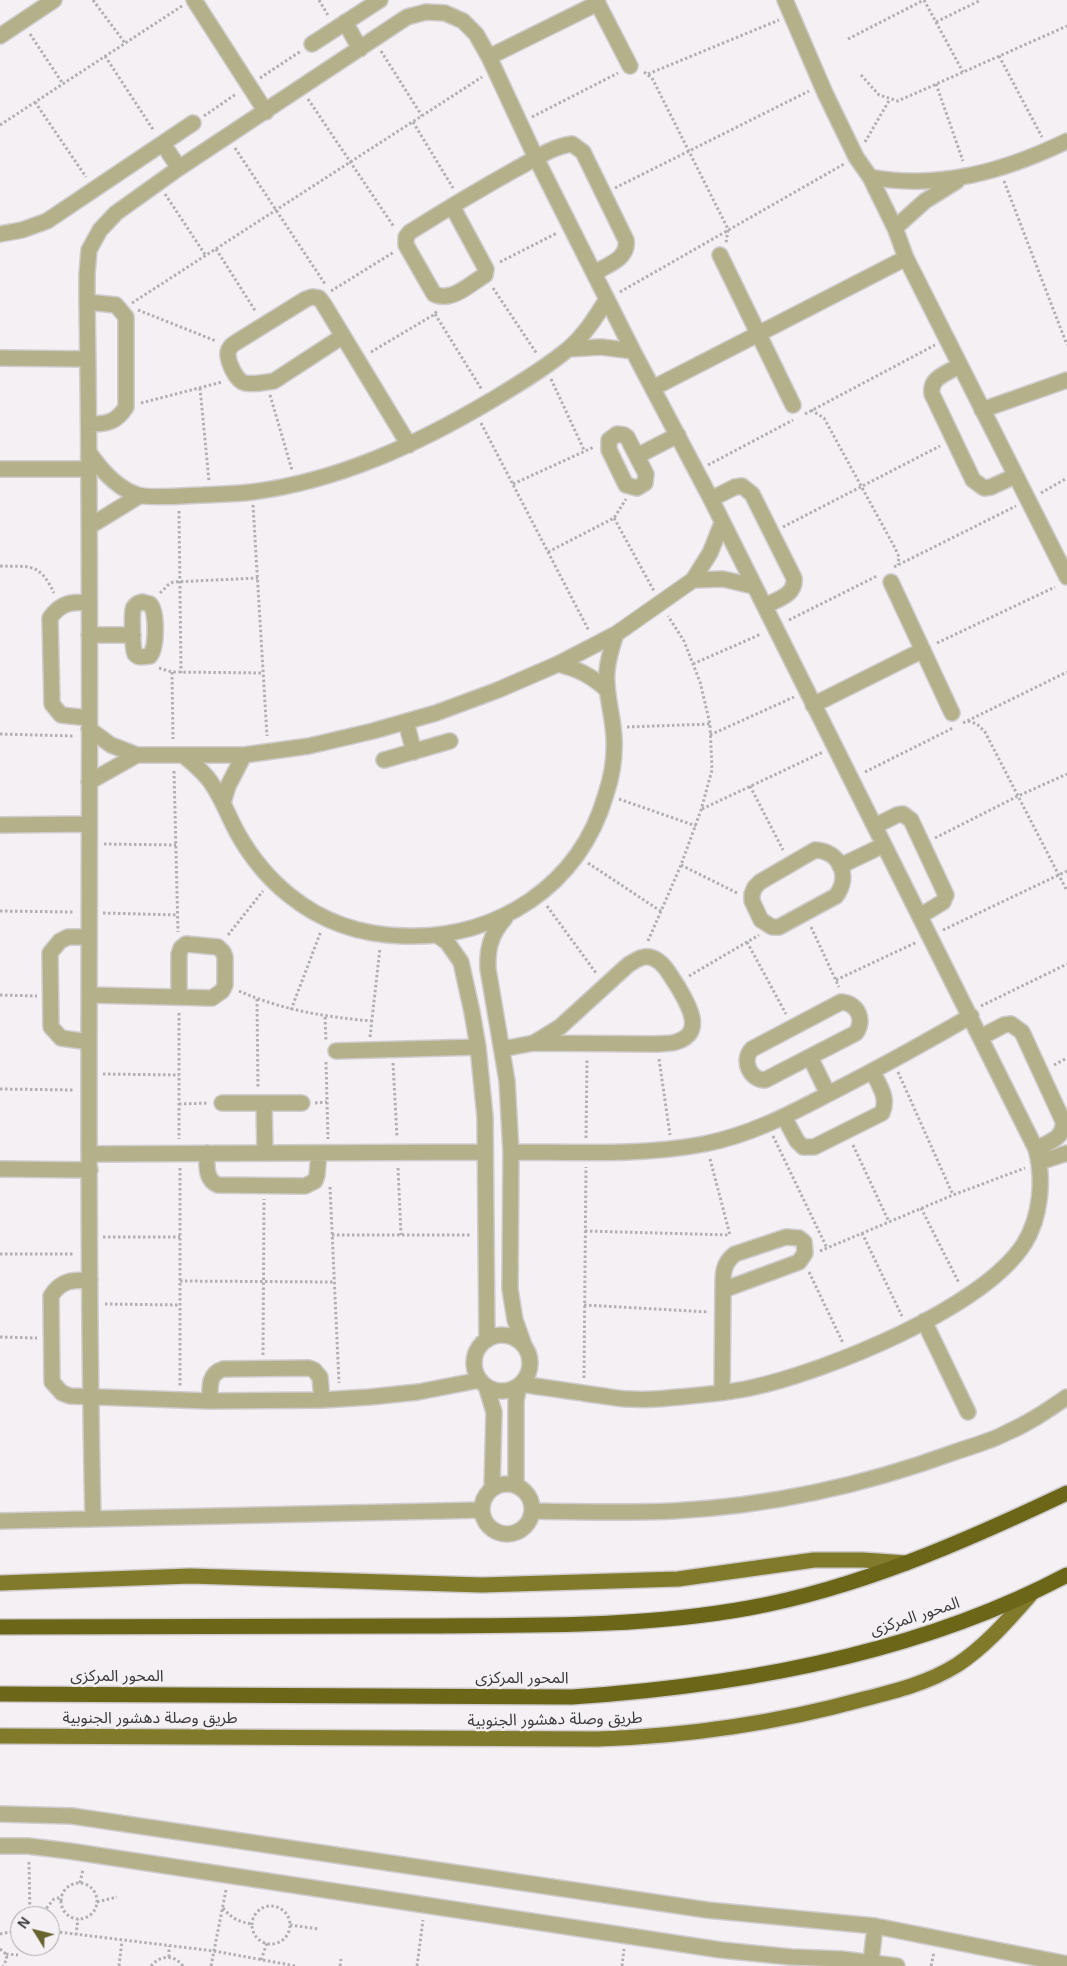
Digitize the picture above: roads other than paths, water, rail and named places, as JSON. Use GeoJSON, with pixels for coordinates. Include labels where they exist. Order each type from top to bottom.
{"type":"FeatureCollection","features":[{"type":"Feature","properties":{"kind":"highway"},"geometry":{"type":"LineString","coordinates":[[0,1627],[481,1626],[634,1623],[749,1608],[830,1589],[906,1563],[1010,1520],[1067,1493]]}},
{"type":"Feature","properties":{"kind":"highway","name":"طريق وصلة دهشور الجنوبية"},"geometry":{"type":"LineString","coordinates":[[1031,1594],[1067,1575]]}},
{"type":"Feature","properties":{"kind":"highway","name":"المحور المركزى"},"geometry":{"type":"LineString","coordinates":[[0,1694],[572,1697],[631,1693],[748,1678],[806,1666],[920,1635],[1031,1594]]}},
{"type":"Feature","properties":{"kind":"main road"},"geometry":{"type":"LineString","coordinates":[[0,1583],[190,1576],[482,1585],[678,1579],[814,1560],[863,1560],[906,1563]]}},
{"type":"Feature","properties":{"kind":"main road","name":"طريق وصلة دهشور الجنوبية"},"geometry":{"type":"LineString","coordinates":[[0,1736],[598,1739],[642,1737],[731,1728],[833,1708],[921,1683],[948,1670],[974,1653],[990,1639],[1031,1594]]}},
{"type":"Feature","properties":{"kind":"street"},"geometry":{"type":"LineString","coordinates":[[0,36],[54,0]]}},
{"type":"Feature","properties":{"kind":"street"},"geometry":{"type":"LineString","coordinates":[[312,44],[380,0]]}},
{"type":"Feature","properties":{"kind":"street"},"geometry":{"type":"LineString","coordinates":[[785,0],[856,157],[870,177],[906,258],[1015,476],[1062,581]]}},
{"type":"Feature","properties":{"kind":"street"},"geometry":{"type":"LineString","coordinates":[[492,63],[597,1],[630,66]]}},
{"type":"Feature","properties":{"kind":"street"},"geometry":{"type":"LineString","coordinates":[[188,3],[266,112]]}},
{"type":"Feature","properties":{"kind":"street"},"geometry":{"type":"LineString","coordinates":[[90,1280],[69,1280],[56,1288],[51,1296],[52,1382],[62,1393],[90,1397],[180,1400],[322,1400],[418,1392],[483,1383],[503,1391],[511,1390],[520,1385],[629,1400],[678,1397],[722,1392],[773,1382],[808,1372],[850,1356],[908,1330],[966,1297],[1004,1267],[1024,1244],[1036,1218],[1040,1187],[1038,1156],[970,1014],[697,472],[570,226],[492,63],[476,34],[463,21],[445,13],[426,12],[407,17],[179,168],[116,213],[100,230],[90,250],[87,274],[87,302],[90,526],[89,602],[89,1042],[90,1074],[90,1090],[90,1154],[90,1170],[90,1237],[90,1254],[90,1280],[90,1397],[93,1519]]}},
{"type":"Feature","properties":{"kind":"street"},"geometry":{"type":"LineString","coordinates":[[345,22],[360,49]]}},
{"type":"Feature","properties":{"kind":"street"},"geometry":{"type":"LineString","coordinates":[[0,234],[22,230],[47,221],[194,123]]}},
{"type":"Feature","properties":{"kind":"street"},"geometry":{"type":"LineString","coordinates":[[870,177],[891,181],[914,182],[965,178],[999,169],[1067,141]]}},
{"type":"Feature","properties":{"kind":"street"},"geometry":{"type":"LineString","coordinates":[[163,144],[179,168]]}},
{"type":"Feature","properties":{"kind":"street"},"geometry":{"type":"LineString","coordinates":[[456,203],[485,272],[449,297],[440,297],[434,294],[406,245],[406,238],[410,232],[456,203],[536,158],[565,145],[572,144],[583,152],[626,240],[627,246],[623,256],[594,273]]}},
{"type":"Feature","properties":{"kind":"street"},"geometry":{"type":"LineString","coordinates":[[894,228],[925,201],[965,178]]}},
{"type":"Feature","properties":{"kind":"street"},"geometry":{"type":"LineString","coordinates":[[720,254],[798,413]]}},
{"type":"Feature","properties":{"kind":"street"},"geometry":{"type":"LineString","coordinates":[[653,388],[906,258]]}},
{"type":"Feature","properties":{"kind":"street"},"geometry":{"type":"LineString","coordinates":[[343,336],[274,380],[266,382],[246,383],[238,378],[228,358],[231,347],[264,324],[306,299],[324,295],[343,336],[409,445]]}},
{"type":"Feature","properties":{"kind":"street"},"geometry":{"type":"LineString","coordinates":[[0,469],[89,462],[111,479],[140,496],[252,492],[296,483],[372,461],[409,445],[489,402],[568,349],[590,326],[607,299]]}},
{"type":"Feature","properties":{"kind":"street"},"geometry":{"type":"LineString","coordinates":[[87,302],[116,305],[126,317],[126,407],[121,415],[108,424],[89,424]]}},
{"type":"Feature","properties":{"kind":"street"},"geometry":{"type":"LineString","coordinates":[[568,349],[601,347],[633,351]]}},
{"type":"Feature","properties":{"kind":"street"},"geometry":{"type":"LineString","coordinates":[[0,358],[88,359]]}},
{"type":"Feature","properties":{"kind":"street"},"geometry":{"type":"LineString","coordinates":[[959,366],[936,379],[931,389],[974,480],[984,488],[991,487],[1015,476]]}},
{"type":"Feature","properties":{"kind":"street"},"geometry":{"type":"LineString","coordinates":[[982,410],[1067,380]]}},
{"type":"Feature","properties":{"kind":"street"},"geometry":{"type":"LineString","coordinates":[[617,434],[624,435],[637,456],[646,474],[645,483],[637,488],[629,487],[626,485],[608,447],[609,440],[617,434]]}},
{"type":"Feature","properties":{"kind":"street"},"geometry":{"type":"LineString","coordinates":[[637,456],[678,435]]}},
{"type":"Feature","properties":{"kind":"street"},"geometry":{"type":"LineString","coordinates":[[711,500],[735,487],[742,486],[752,494],[772,533],[794,578],[794,583],[790,593],[765,606]]}},
{"type":"Feature","properties":{"kind":"street"},"geometry":{"type":"LineString","coordinates":[[90,526],[140,496]]}},
{"type":"Feature","properties":{"kind":"street"},"geometry":{"type":"LineString","coordinates":[[89,602],[68,602],[60,606],[50,618],[52,704],[62,715],[89,728],[111,744],[137,755],[244,755],[309,746],[406,722],[498,690],[558,664],[616,634],[693,580],[710,553],[722,523]]}},
{"type":"Feature","properties":{"kind":"street"},"geometry":{"type":"LineString","coordinates":[[693,580],[723,579],[753,586]]}},
{"type":"Feature","properties":{"kind":"street"},"geometry":{"type":"LineString","coordinates":[[891,582],[952,713]]}},
{"type":"Feature","properties":{"kind":"street"},"geometry":{"type":"LineString","coordinates":[[142,602],[147,602],[153,606],[155,647],[150,656],[141,657],[135,654],[133,650],[133,635],[133,610],[135,606],[142,602]]}},
{"type":"Feature","properties":{"kind":"street"},"geometry":{"type":"LineString","coordinates":[[179,755],[199,768],[208,779],[238,835],[255,859],[272,879],[294,899],[326,919],[353,929],[381,935],[437,935],[461,932],[485,925],[507,915],[539,895],[559,877],[577,855],[589,836],[606,795],[612,772],[614,728],[607,690],[607,672],[616,634]]}},
{"type":"Feature","properties":{"kind":"street"},"geometry":{"type":"LineString","coordinates":[[89,635],[133,635]]}},
{"type":"Feature","properties":{"kind":"street"},"geometry":{"type":"LineString","coordinates":[[813,705],[923,650]]}},
{"type":"Feature","properties":{"kind":"street"},"geometry":{"type":"LineString","coordinates":[[558,664],[577,668],[607,690]]}},
{"type":"Feature","properties":{"kind":"street"},"geometry":{"type":"LineString","coordinates":[[406,722],[414,752]]}},
{"type":"Feature","properties":{"kind":"street"},"geometry":{"type":"LineString","coordinates":[[384,760],[450,741]]}},
{"type":"Feature","properties":{"kind":"street"},"geometry":{"type":"LineString","coordinates":[[89,782],[137,755]]}},
{"type":"Feature","properties":{"kind":"street"},"geometry":{"type":"LineString","coordinates":[[222,803],[228,786],[244,755]]}},
{"type":"Feature","properties":{"kind":"street"},"geometry":{"type":"LineString","coordinates":[[875,826],[897,815],[903,814],[911,820],[946,894],[943,902],[920,916]]}},
{"type":"Feature","properties":{"kind":"street"},"geometry":{"type":"LineString","coordinates":[[0,825],[89,824]]}},
{"type":"Feature","properties":{"kind":"street"},"geometry":{"type":"LineString","coordinates":[[840,866],[884,845]]}},
{"type":"Feature","properties":{"kind":"street"},"geometry":{"type":"LineString","coordinates":[[815,850],[823,850],[836,858],[840,866],[844,882],[836,896],[779,927],[772,927],[761,920],[752,901],[755,887],[760,882],[815,850]]}},
{"type":"Feature","properties":{"kind":"street"},"geometry":{"type":"LineString","coordinates":[[507,915],[491,938],[487,952],[510,1116],[510,1289],[515,1320],[528,1352],[530,1369],[520,1385],[516,1401],[516,1485]]}},
{"type":"Feature","properties":{"kind":"street"},"geometry":{"type":"LineString","coordinates":[[437,935],[447,942],[460,962],[471,1003],[478,1047],[484,1117],[486,1340],[476,1354],[475,1363],[476,1372],[483,1383],[494,1412],[492,1488]]}},
{"type":"Feature","properties":{"kind":"street"},"geometry":{"type":"LineString","coordinates":[[89,937],[68,937],[60,941],[50,953],[51,1027],[61,1038],[89,1042]]}},
{"type":"Feature","properties":{"kind":"street"},"geometry":{"type":"LineString","coordinates":[[89,996],[212,998],[218,996],[225,985],[224,957],[223,952],[218,947],[186,944],[181,948],[178,954],[179,997]]}},
{"type":"Feature","properties":{"kind":"street"},"geometry":{"type":"LineString","coordinates":[[502,1049],[534,1043],[657,1044],[677,1042],[688,1034],[694,1021],[690,1007],[660,962],[652,957],[640,957],[628,965],[560,1027],[534,1043]]}},
{"type":"Feature","properties":{"kind":"street"},"geometry":{"type":"LineString","coordinates":[[841,1002],[846,1002],[855,1008],[860,1018],[859,1029],[856,1033],[810,1057],[765,1080],[756,1079],[752,1076],[746,1063],[748,1053],[841,1002]]}},
{"type":"Feature","properties":{"kind":"street"},"geometry":{"type":"LineString","coordinates":[[511,1152],[673,1149],[706,1144],[737,1136],[784,1118],[893,1061],[970,1014]]}},
{"type":"Feature","properties":{"kind":"street"},"geometry":{"type":"LineString","coordinates":[[981,1037],[1004,1025],[1011,1024],[1022,1032],[1063,1121],[1064,1127],[1059,1137],[1038,1156]]}},
{"type":"Feature","properties":{"kind":"street"},"geometry":{"type":"LineString","coordinates":[[330,1051],[478,1047]]}},
{"type":"Feature","properties":{"kind":"street"},"geometry":{"type":"LineString","coordinates":[[810,1057],[828,1094]]}},
{"type":"Feature","properties":{"kind":"street"},"geometry":{"type":"LineString","coordinates":[[784,1118],[797,1141],[803,1147],[814,1147],[882,1113],[885,1106],[884,1095],[872,1071]]}},
{"type":"Feature","properties":{"kind":"street"},"geometry":{"type":"LineString","coordinates":[[222,1102],[302,1103]]}},
{"type":"Feature","properties":{"kind":"street"},"geometry":{"type":"LineString","coordinates":[[261,1103],[265,1153]]}},
{"type":"Feature","properties":{"kind":"street"},"geometry":{"type":"LineString","coordinates":[[90,1154],[484,1152]]}},
{"type":"Feature","properties":{"kind":"street"},"geometry":{"type":"LineString","coordinates":[[206,1153],[208,1176],[218,1185],[305,1186],[315,1181],[323,1153]]}},
{"type":"Feature","properties":{"kind":"street"},"geometry":{"type":"LineString","coordinates":[[1038,1156],[1067,1153]]}},
{"type":"Feature","properties":{"kind":"street"},"geometry":{"type":"LineString","coordinates":[[0,1169],[90,1170]]}},
{"type":"Feature","properties":{"kind":"street"},"geometry":{"type":"LineString","coordinates":[[722,1392],[723,1290],[725,1266],[728,1259],[735,1254],[792,1236],[804,1242],[806,1248],[803,1258],[794,1264],[723,1290]]}},
{"type":"Feature","properties":{"kind":"street"},"geometry":{"type":"LineString","coordinates":[[924,1322],[968,1412]]}},
{"type":"Feature","properties":{"kind":"street"},"geometry":{"type":"LineString","coordinates":[[486,1340],[502,1335],[517,1340],[524,1345]]}},
{"type":"Feature","properties":{"kind":"street"},"geometry":{"type":"LineString","coordinates":[[210,1400],[211,1380],[213,1374],[218,1371],[223,1369],[264,1368],[314,1370],[320,1377],[322,1400]]}},
{"type":"Feature","properties":{"kind":"street"},"geometry":{"type":"LineString","coordinates":[[532,1511],[630,1513],[675,1511],[720,1507],[808,1493],[895,1472],[1008,1433],[1067,1397]]}},
{"type":"Feature","properties":{"kind":"street"},"geometry":{"type":"LineString","coordinates":[[504,1484],[516,1485],[527,1493],[532,1504],[532,1511],[527,1524],[522,1529],[503,1534],[486,1523],[482,1510],[484,1498],[492,1488],[504,1484]]}},
{"type":"Feature","properties":{"kind":"street"},"geometry":{"type":"LineString","coordinates":[[0,1521],[482,1510]]}},
{"type":"Feature","properties":{"kind":"street"},"geometry":{"type":"LineString","coordinates":[[0,1814],[72,1816],[707,1910],[875,1926],[1067,1964]]}},
{"type":"Feature","properties":{"kind":"street"},"geometry":{"type":"LineString","coordinates":[[0,1846],[28,1846],[721,1950],[790,1957],[841,1958],[897,1966]]}},
{"type":"Feature","properties":{"kind":"street"},"geometry":{"type":"LineString","coordinates":[[870,1962],[875,1926]]}}]}
